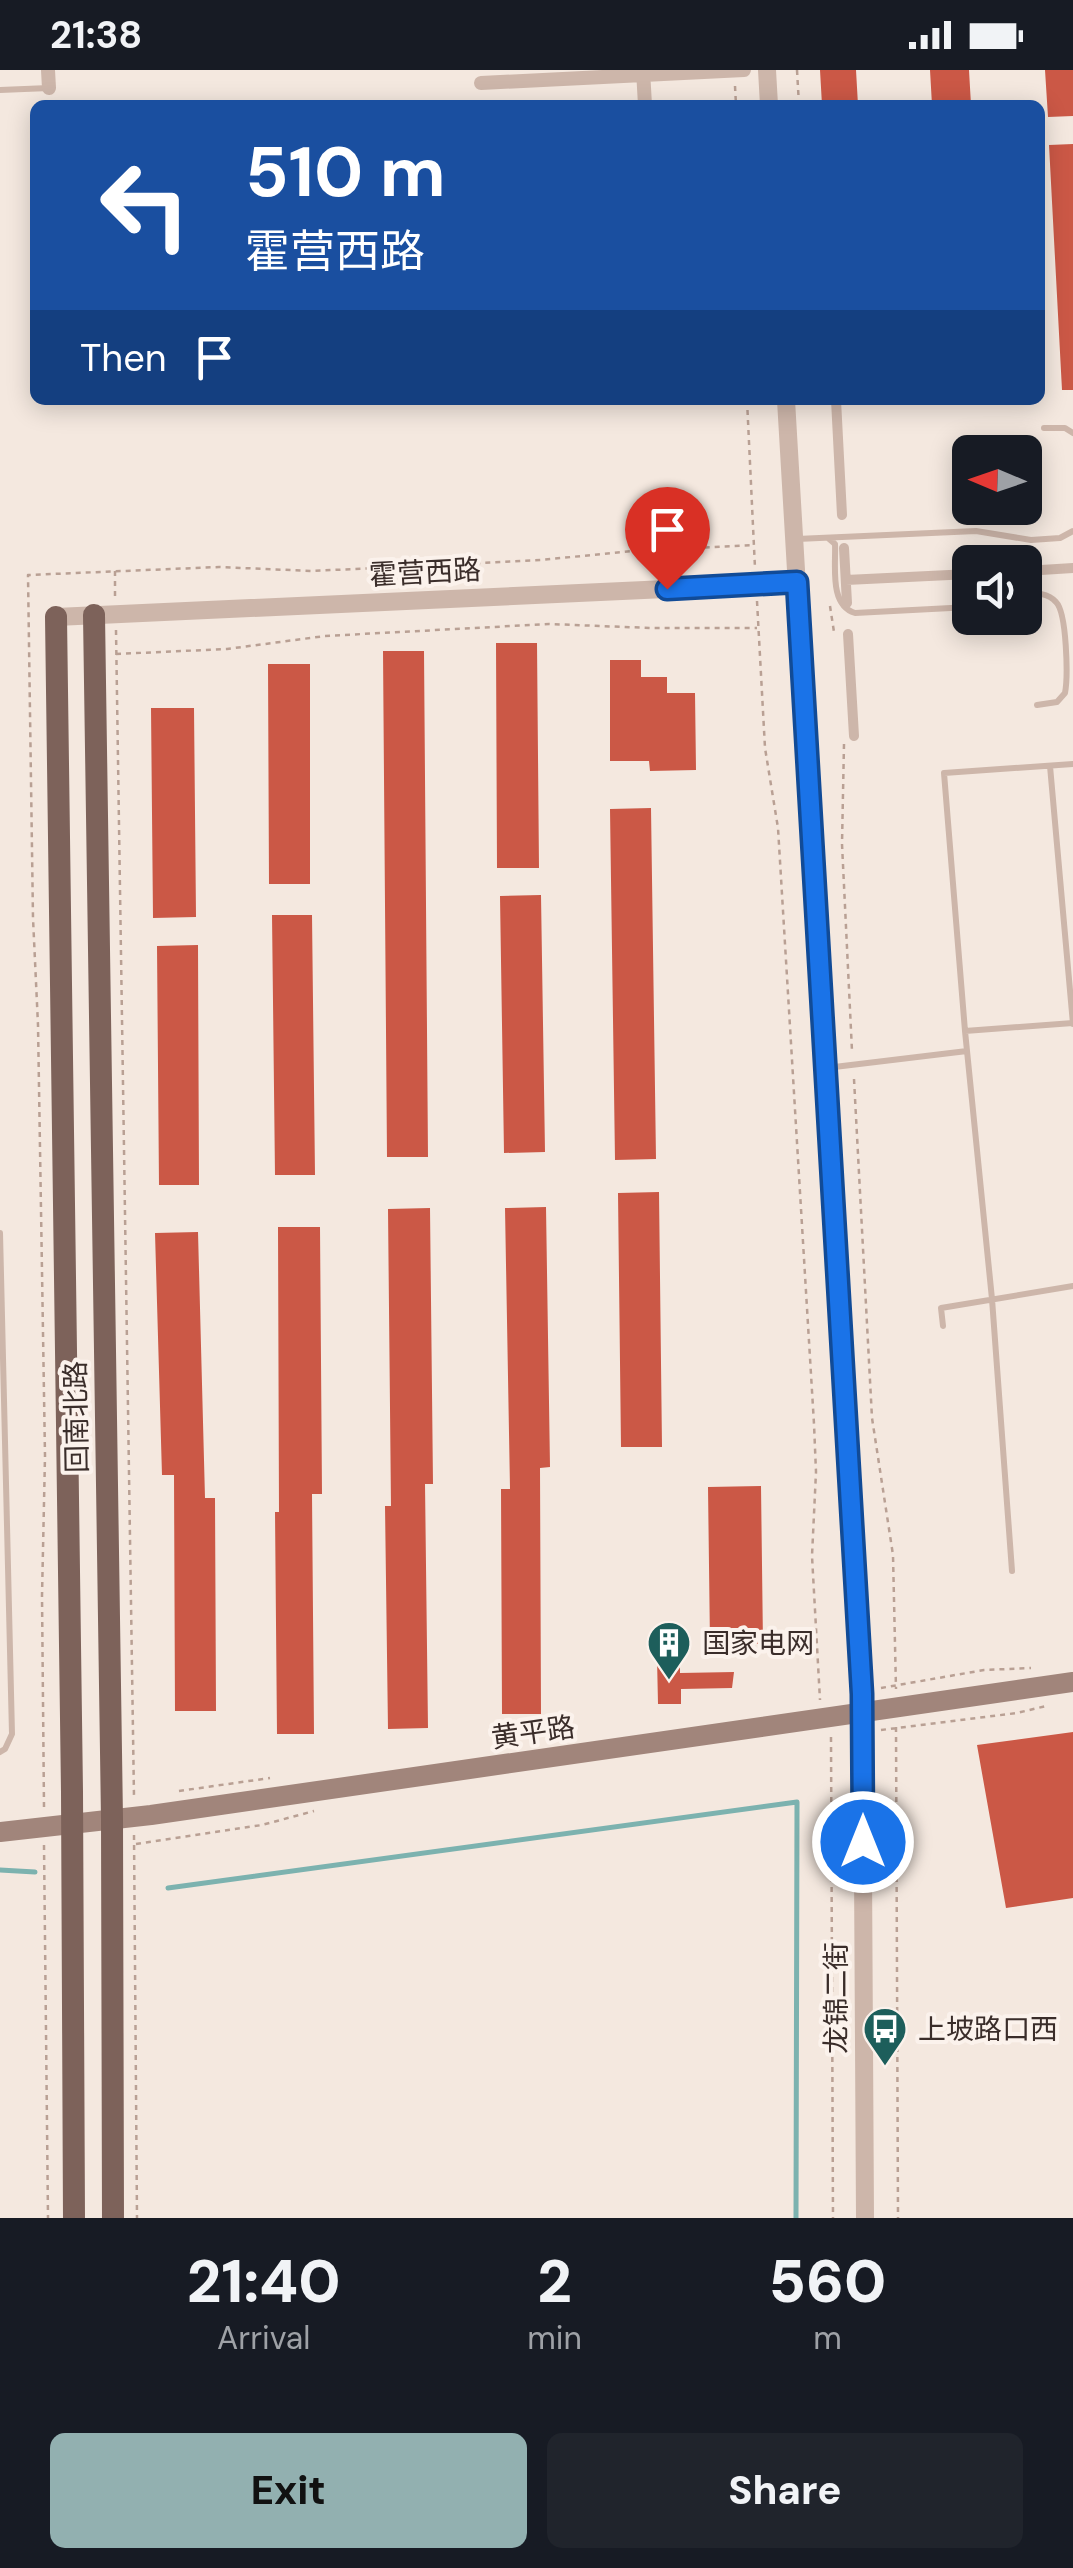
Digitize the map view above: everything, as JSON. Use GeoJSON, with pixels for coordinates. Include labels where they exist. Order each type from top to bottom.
{"type":"FeatureCollection","features":[{"type":"Feature","properties":{"kind":"main road","name":"回南北路"},"geometry":{"type":"LineString","coordinates":[[94,615],[114,2218]]}},
{"type":"Feature","properties":{"kind":"main road","name":"回南北路"},"geometry":{"type":"LineString","coordinates":[[56,617],[73,1822],[74,2218]]}},
{"type":"Feature","properties":{"kind":"main road","name":"黄平路"},"geometry":{"type":"LineString","coordinates":[[0,1832],[112,1820],[1073,1682]]}},
{"type":"Feature","properties":{"kind":"street"},"geometry":{"type":"LineString","coordinates":[[48,70],[48,88]]}},
{"type":"Feature","properties":{"kind":"street"},"geometry":{"type":"LineString","coordinates":[[481,82],[744,70]]}},
{"type":"Feature","properties":{"kind":"street"},"geometry":{"type":"LineString","coordinates":[[767,70],[769,100]]}},
{"type":"Feature","properties":{"kind":"street"},"geometry":{"type":"LineString","coordinates":[[645,100],[647,73]]}},
{"type":"Feature","properties":{"kind":"street","name":"龙锦二街"},"geometry":{"type":"LineString","coordinates":[[786,405],[862,1712],[865,2218]]}},
{"type":"Feature","properties":{"kind":"street"},"geometry":{"type":"LineString","coordinates":[[836,405],[842,515]]}},
{"type":"Feature","properties":{"kind":"street"},"geometry":{"type":"LineString","coordinates":[[844,548],[847,602]]}},
{"type":"Feature","properties":{"kind":"street"},"geometry":{"type":"LineString","coordinates":[[1042,570],[1073,568]]}},
{"type":"Feature","properties":{"kind":"street"},"geometry":{"type":"LineString","coordinates":[[846,580],[952,575]]}},
{"type":"Feature","properties":{"kind":"street","name":"霍营西路"},"geometry":{"type":"LineString","coordinates":[[56,617],[797,582]]}},
{"type":"Feature","properties":{"kind":"street"},"geometry":{"type":"LineString","coordinates":[[847,642],[849,735]]}},
{"type":"Feature","properties":{"kind":"lane"},"geometry":{"type":"LineString","coordinates":[[0,90],[48,88]]}},
{"type":"Feature","properties":{"kind":"lane"},"geometry":{"type":"LineString","coordinates":[[1044,428],[1066,428],[1073,433]]}},
{"type":"Feature","properties":{"kind":"lane"},"geometry":{"type":"LineString","coordinates":[[794,539],[976,531],[1031,540],[1060,538],[1073,531]]}},
{"type":"Feature","properties":{"kind":"lane"},"geometry":{"type":"LineString","coordinates":[[827,538],[834,544],[838,598],[847,611],[952,608]]}},
{"type":"Feature","properties":{"kind":"lane"},"geometry":{"type":"LineString","coordinates":[[1037,705],[1057,702],[1065,693],[1062,616],[1050,597],[1042,595]]}},
{"type":"Feature","properties":{"kind":"lane"},"geometry":{"type":"LineString","coordinates":[[1012,1570],[992,1300],[944,773],[1073,764]]}},
{"type":"Feature","properties":{"kind":"lane"},"geometry":{"type":"LineString","coordinates":[[966,1031],[1073,1024],[1050,766]]}},
{"type":"Feature","properties":{"kind":"lane"},"geometry":{"type":"LineString","coordinates":[[825,1068],[968,1051]]}},
{"type":"Feature","properties":{"kind":"lane"},"geometry":{"type":"LineString","coordinates":[[0,1233],[12,1734],[0,1752]]}},
{"type":"Feature","properties":{"kind":"lane"},"geometry":{"type":"LineString","coordinates":[[943,1326],[940,1308],[1073,1286]]}},
{"type":"Feature","properties":{"kind":"path"},"geometry":{"type":"LineString","coordinates":[[796,70],[798,100]]}},
{"type":"Feature","properties":{"kind":"path"},"geometry":{"type":"LineString","coordinates":[[734,71],[736,100]]}},
{"type":"Feature","properties":{"kind":"path"},"geometry":{"type":"LineString","coordinates":[[746,405],[753,532]]}},
{"type":"Feature","properties":{"kind":"path"},"geometry":{"type":"LineString","coordinates":[[44,1785],[45,1456],[28,574],[219,568],[312,571],[754,545]]}},
{"type":"Feature","properties":{"kind":"path"},"geometry":{"type":"LineString","coordinates":[[829,599],[835,636]]}},
{"type":"Feature","properties":{"kind":"path"},"geometry":{"type":"LineString","coordinates":[[142,652],[228,649],[325,636],[549,624],[758,630],[765,748],[778,828],[814,1424],[812,1556],[818,1673]]}},
{"type":"Feature","properties":{"kind":"path"},"geometry":{"type":"LineString","coordinates":[[116,658],[134,1772]]}},
{"type":"Feature","properties":{"kind":"path"},"geometry":{"type":"LineString","coordinates":[[849,735],[842,844],[853,1064],[872,1418],[893,1555],[896,1664]]}},
{"type":"Feature","properties":{"kind":"path"},"geometry":{"type":"LineString","coordinates":[[918,1682],[984,1670],[1042,1668]]}},
{"type":"Feature","properties":{"kind":"path"},"geometry":{"type":"LineString","coordinates":[[924,1726],[1017,1713],[1058,1702]]}},
{"type":"Feature","properties":{"kind":"path"},"geometry":{"type":"LineString","coordinates":[[832,1755],[833,2218]]}},
{"type":"Feature","properties":{"kind":"path"},"geometry":{"type":"LineString","coordinates":[[896,1757],[898,2218]]}},
{"type":"Feature","properties":{"kind":"path"},"geometry":{"type":"LineString","coordinates":[[44,1867],[48,2218]]}},
{"type":"Feature","properties":{"kind":"path"},"geometry":{"type":"LineString","coordinates":[[134,1867],[137,2218]]}},
{"type":"Feature","properties":{"kind":"building"},"geometry":{"type":"Polygon","coordinates":[[[820,70],[856,70],[858,100],[822,100],[820,70]]]}},
{"type":"Feature","properties":{"kind":"building"},"geometry":{"type":"Polygon","coordinates":[[[930,70],[969,70],[971,100],[932,100],[930,70]]]}},
{"type":"Feature","properties":{"kind":"building"},"geometry":{"type":"Polygon","coordinates":[[[1045,70],[1073,70],[1073,116],[1048,117],[1045,70]]]}},
{"type":"Feature","properties":{"kind":"building"},"geometry":{"type":"Polygon","coordinates":[[[1073,144],[1073,390],[1062,390],[1049,145],[1073,144]]]}},
{"type":"Feature","properties":{"kind":"building"},"geometry":{"type":"Polygon","coordinates":[[[496,643],[537,643],[539,868],[497,868],[496,643]]]}},
{"type":"Feature","properties":{"kind":"building"},"geometry":{"type":"Polygon","coordinates":[[[383,651],[424,651],[428,1157],[387,1157],[383,651]]]}},
{"type":"Feature","properties":{"kind":"building"},"geometry":{"type":"Polygon","coordinates":[[[610,660],[641,660],[641,677],[667,677],[667,693],[695,693],[696,770],[650,771],[649,761],[610,761],[610,660]]]}},
{"type":"Feature","properties":{"kind":"building"},"geometry":{"type":"Polygon","coordinates":[[[268,664],[310,664],[310,884],[269,884],[268,664]]]}},
{"type":"Feature","properties":{"kind":"building"},"geometry":{"type":"Polygon","coordinates":[[[151,708],[194,708],[196,917],[153,918],[151,708]]]}},
{"type":"Feature","properties":{"kind":"building"},"geometry":{"type":"Polygon","coordinates":[[[651,808],[656,1159],[615,1160],[610,809],[651,808]]]}},
{"type":"Feature","properties":{"kind":"building"},"geometry":{"type":"Polygon","coordinates":[[[541,895],[545,1152],[504,1153],[500,896],[541,895]]]}},
{"type":"Feature","properties":{"kind":"building"},"geometry":{"type":"Polygon","coordinates":[[[272,915],[312,915],[315,1175],[275,1175],[272,915]]]}},
{"type":"Feature","properties":{"kind":"building"},"geometry":{"type":"Polygon","coordinates":[[[198,945],[199,1185],[159,1185],[157,946],[198,945]]]}},
{"type":"Feature","properties":{"kind":"building"},"geometry":{"type":"Polygon","coordinates":[[[659,1192],[662,1447],[621,1447],[618,1193],[659,1192]]]}},
{"type":"Feature","properties":{"kind":"building"},"geometry":{"type":"Polygon","coordinates":[[[546,1207],[550,1467],[540,1468],[541,1714],[502,1714],[501,1489],[510,1489],[505,1208],[546,1207]]]}},
{"type":"Feature","properties":{"kind":"building"},"geometry":{"type":"Polygon","coordinates":[[[430,1208],[433,1484],[425,1484],[428,1728],[388,1729],[388,1209],[430,1208]]]}},
{"type":"Feature","properties":{"kind":"building"},"geometry":{"type":"Polygon","coordinates":[[[278,1227],[320,1227],[322,1494],[312,1494],[314,1734],[277,1734],[278,1227]]]}},
{"type":"Feature","properties":{"kind":"building"},"geometry":{"type":"Polygon","coordinates":[[[198,1232],[205,1498],[215,1498],[216,1711],[175,1711],[174,1475],[162,1475],[155,1233],[198,1232]]]}},
{"type":"Feature","properties":{"kind":"building"},"geometry":{"type":"Polygon","coordinates":[[[761,1486],[763,1644],[710,1644],[708,1487],[761,1486]]]}},
{"type":"Feature","properties":{"kind":"building"},"geometry":{"type":"Polygon","coordinates":[[[657,1658],[680,1658],[680,1673],[734,1672],[732,1688],[681,1689],[681,1704],[658,1704],[657,1658]]]}},
{"type":"Feature","properties":{"kind":"building"},"geometry":{"type":"Polygon","coordinates":[[[1073,1732],[1073,1898],[1006,1908],[977,1745],[1073,1732]]]}},
{"type":"Feature","properties":{"kind":"waterway"},"geometry":{"type":"LineString","coordinates":[[168,1888],[797,1802],[796,2218]]}},
{"type":"Feature","properties":{"kind":"waterway"},"geometry":{"type":"LineString","coordinates":[[0,1870],[35,1872]]}},
{"type":"Feature","properties":{"kind":"place","name":"国家电网"},"geometry":{"type":"Point","coordinates":[669,1681]}},
{"type":"Feature","properties":{"kind":"place","name":"上坡路口西"},"geometry":{"type":"Point","coordinates":[885,2067]}},
{"type":"Feature","properties":{"kind":"route"},"geometry":{"type":"LineString","coordinates":[[667,589],[797,582],[862,1694],[863,1842]]}}]}
